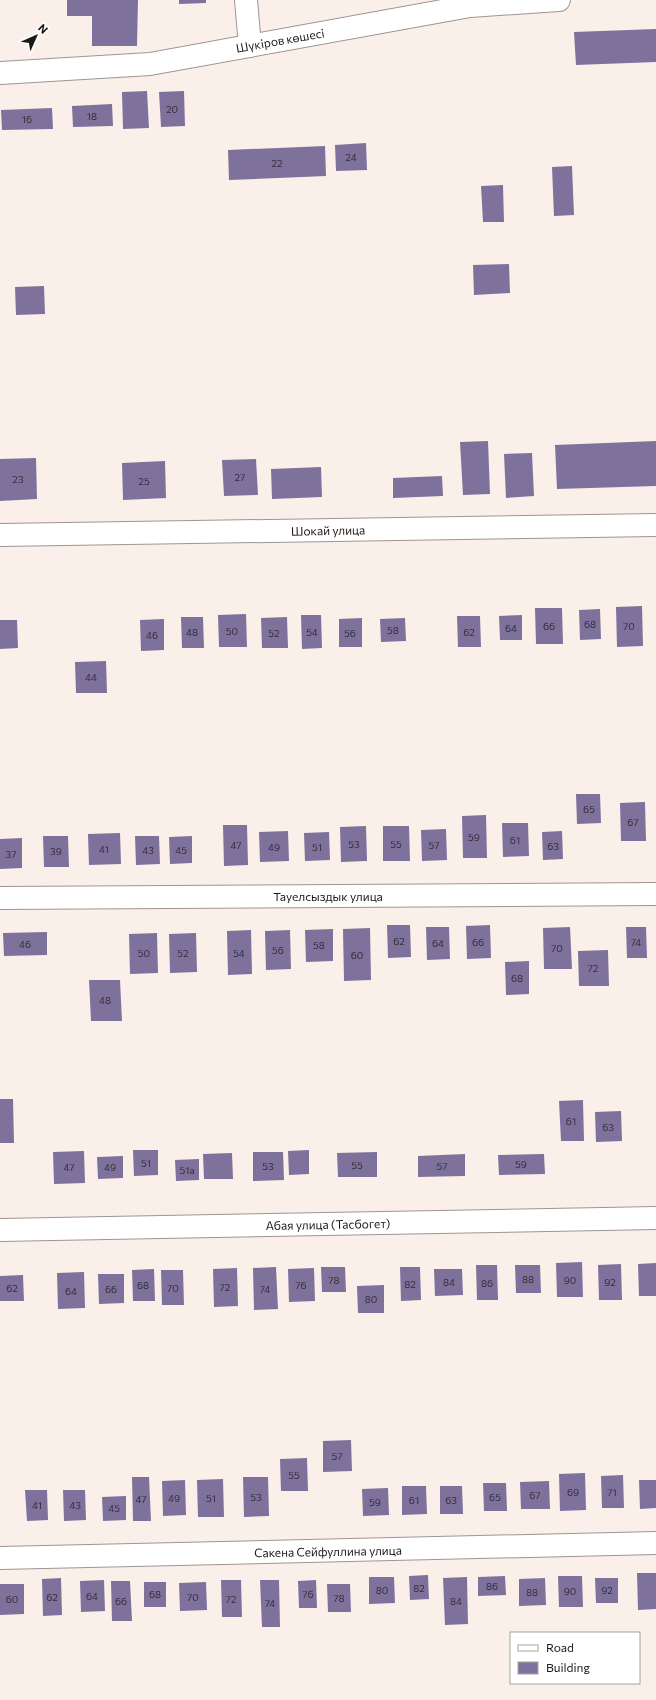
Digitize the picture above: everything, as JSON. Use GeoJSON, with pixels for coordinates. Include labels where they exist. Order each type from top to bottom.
{"type":"FeatureCollection","features":[{"type":"Feature","properties":{"kind":"street"},"geometry":{"type":"LineString","coordinates":[[246,0],[250,46]]}},
{"type":"Feature","properties":{"kind":"street","name":"Шүкіров көшесі"},"geometry":{"type":"LineString","coordinates":[[0,73],[150,64],[470,6],[559,0]]}},
{"type":"Feature","properties":{"kind":"street","name":"Шокай улица"},"geometry":{"type":"LineString","coordinates":[[0,535],[656,525]]}},
{"type":"Feature","properties":{"kind":"street","name":"Тауелсыздык улица"},"geometry":{"type":"LineString","coordinates":[[0,898],[656,894]]}},
{"type":"Feature","properties":{"kind":"street","name":"Абая улица (Тасбогет)"},"geometry":{"type":"LineString","coordinates":[[0,1230],[656,1218]]}},
{"type":"Feature","properties":{"kind":"street","name":"Сакена Сейфуллина улица"},"geometry":{"type":"LineString","coordinates":[[0,1558],[656,1543]]}},
{"type":"Feature","properties":{"kind":"building"},"geometry":{"type":"Polygon","coordinates":[[[67,0],[138,0],[137,46],[92,46],[92,16],[67,16],[67,0]]]}},
{"type":"Feature","properties":{"kind":"building"},"geometry":{"type":"Polygon","coordinates":[[[179,0],[206,0],[206,3],[179,4],[179,0]]]}},
{"type":"Feature","properties":{"kind":"building"},"geometry":{"type":"Polygon","coordinates":[[[656,29],[656,62],[576,65],[574,32],[656,29]]]}},
{"type":"Feature","properties":{"kind":"building"},"geometry":{"type":"Polygon","coordinates":[[[147,91],[149,128],[123,129],[122,92],[147,91]]]}},
{"type":"Feature","properties":{"kind":"building"},"geometry":{"type":"Polygon","coordinates":[[[184,91],[185,126],[161,127],[159,92],[184,91]]]}},
{"type":"Feature","properties":{"kind":"building"},"geometry":{"type":"Polygon","coordinates":[[[112,104],[113,126],[73,127],[72,106],[112,104]]]}},
{"type":"Feature","properties":{"kind":"building"},"geometry":{"type":"Polygon","coordinates":[[[52,108],[53,129],[2,130],[1,110],[52,108]]]}},
{"type":"Feature","properties":{"kind":"building"},"geometry":{"type":"Polygon","coordinates":[[[366,143],[367,170],[336,171],[335,145],[366,143]]]}},
{"type":"Feature","properties":{"kind":"building"},"geometry":{"type":"Polygon","coordinates":[[[325,146],[326,176],[229,180],[228,150],[325,146]]]}},
{"type":"Feature","properties":{"kind":"building"},"geometry":{"type":"Polygon","coordinates":[[[572,166],[574,215],[554,216],[552,167],[572,166]]]}},
{"type":"Feature","properties":{"kind":"building"},"geometry":{"type":"Polygon","coordinates":[[[503,185],[504,222],[483,222],[481,186],[503,185]]]}},
{"type":"Feature","properties":{"kind":"building"},"geometry":{"type":"Polygon","coordinates":[[[509,264],[510,293],[474,295],[473,265],[509,264]]]}},
{"type":"Feature","properties":{"kind":"building"},"geometry":{"type":"Polygon","coordinates":[[[44,286],[45,314],[16,315],[15,287],[44,286]]]}},
{"type":"Feature","properties":{"kind":"building"},"geometry":{"type":"Polygon","coordinates":[[[488,441],[490,494],[463,495],[460,442],[488,441]]]}},
{"type":"Feature","properties":{"kind":"building"},"geometry":{"type":"Polygon","coordinates":[[[656,441],[656,486],[557,489],[555,445],[656,441]]]}},
{"type":"Feature","properties":{"kind":"building"},"geometry":{"type":"Polygon","coordinates":[[[532,453],[534,496],[506,498],[504,454],[532,453]]]}},
{"type":"Feature","properties":{"kind":"building"},"geometry":{"type":"Polygon","coordinates":[[[36,458],[37,499],[0,501],[0,459],[36,458]]]}},
{"type":"Feature","properties":{"kind":"building"},"geometry":{"type":"Polygon","coordinates":[[[256,459],[258,495],[224,496],[222,460],[256,459]]]}},
{"type":"Feature","properties":{"kind":"building"},"geometry":{"type":"Polygon","coordinates":[[[165,461],[166,498],[123,500],[122,463],[165,461]]]}},
{"type":"Feature","properties":{"kind":"building"},"geometry":{"type":"Polygon","coordinates":[[[321,467],[322,497],[272,499],[271,469],[321,467]]]}},
{"type":"Feature","properties":{"kind":"building"},"geometry":{"type":"Polygon","coordinates":[[[442,476],[443,496],[393,498],[393,478],[442,476]]]}},
{"type":"Feature","properties":{"kind":"building"},"geometry":{"type":"Polygon","coordinates":[[[642,606],[643,646],[617,647],[616,607],[642,606]]]}},
{"type":"Feature","properties":{"kind":"building"},"geometry":{"type":"Polygon","coordinates":[[[535,608],[562,608],[563,644],[536,644],[535,608]]]}},
{"type":"Feature","properties":{"kind":"building"},"geometry":{"type":"Polygon","coordinates":[[[600,609],[601,639],[580,640],[579,610],[600,609]]]}},
{"type":"Feature","properties":{"kind":"building"},"geometry":{"type":"Polygon","coordinates":[[[246,614],[247,647],[219,647],[218,615],[246,614]]]}},
{"type":"Feature","properties":{"kind":"building"},"geometry":{"type":"Polygon","coordinates":[[[301,615],[321,615],[322,648],[302,649],[301,615]]]}},
{"type":"Feature","properties":{"kind":"building"},"geometry":{"type":"Polygon","coordinates":[[[522,615],[522,640],[500,640],[499,616],[522,615]]]}},
{"type":"Feature","properties":{"kind":"building"},"geometry":{"type":"Polygon","coordinates":[[[457,616],[480,616],[481,647],[458,647],[457,616]]]}},
{"type":"Feature","properties":{"kind":"building"},"geometry":{"type":"Polygon","coordinates":[[[181,617],[203,617],[204,648],[182,648],[181,617]]]}},
{"type":"Feature","properties":{"kind":"building"},"geometry":{"type":"Polygon","coordinates":[[[287,617],[288,648],[262,648],[261,618],[287,617]]]}},
{"type":"Feature","properties":{"kind":"building"},"geometry":{"type":"Polygon","coordinates":[[[362,618],[362,647],[339,647],[339,619],[362,618]]]}},
{"type":"Feature","properties":{"kind":"building"},"geometry":{"type":"Polygon","coordinates":[[[405,618],[406,641],[381,642],[380,619],[405,618]]]}},
{"type":"Feature","properties":{"kind":"building"},"geometry":{"type":"Polygon","coordinates":[[[164,619],[164,650],[141,651],[140,620],[164,619]]]}},
{"type":"Feature","properties":{"kind":"building"},"geometry":{"type":"Polygon","coordinates":[[[0,620],[17,620],[18,648],[0,649],[0,620]]]}},
{"type":"Feature","properties":{"kind":"building"},"geometry":{"type":"Polygon","coordinates":[[[106,661],[107,693],[76,693],[75,662],[106,661]]]}},
{"type":"Feature","properties":{"kind":"building"},"geometry":{"type":"Polygon","coordinates":[[[576,794],[600,794],[601,823],[577,824],[576,794]]]}},
{"type":"Feature","properties":{"kind":"building"},"geometry":{"type":"Polygon","coordinates":[[[645,802],[646,841],[621,841],[620,803],[645,802]]]}},
{"type":"Feature","properties":{"kind":"building"},"geometry":{"type":"Polygon","coordinates":[[[486,815],[487,858],[463,858],[462,816],[486,815]]]}},
{"type":"Feature","properties":{"kind":"building"},"geometry":{"type":"Polygon","coordinates":[[[502,823],[528,823],[529,856],[503,857],[502,823]]]}},
{"type":"Feature","properties":{"kind":"building"},"geometry":{"type":"Polygon","coordinates":[[[223,825],[247,825],[248,865],[224,866],[223,825]]]}},
{"type":"Feature","properties":{"kind":"building"},"geometry":{"type":"Polygon","coordinates":[[[366,826],[367,861],[341,862],[340,827],[366,826]]]}},
{"type":"Feature","properties":{"kind":"building"},"geometry":{"type":"Polygon","coordinates":[[[383,826],[409,826],[410,861],[383,861],[383,826]]]}},
{"type":"Feature","properties":{"kind":"building"},"geometry":{"type":"Polygon","coordinates":[[[446,829],[447,860],[422,861],[421,830],[446,829]]]}},
{"type":"Feature","properties":{"kind":"building"},"geometry":{"type":"Polygon","coordinates":[[[288,831],[289,861],[260,862],[259,832],[288,831]]]}},
{"type":"Feature","properties":{"kind":"building"},"geometry":{"type":"Polygon","coordinates":[[[562,831],[563,859],[543,860],[542,832],[562,831]]]}},
{"type":"Feature","properties":{"kind":"building"},"geometry":{"type":"Polygon","coordinates":[[[329,832],[330,860],[305,861],[304,833],[329,832]]]}},
{"type":"Feature","properties":{"kind":"building"},"geometry":{"type":"Polygon","coordinates":[[[120,833],[121,864],[89,865],[88,834],[120,833]]]}},
{"type":"Feature","properties":{"kind":"building"},"geometry":{"type":"Polygon","coordinates":[[[43,836],[68,836],[69,867],[44,867],[43,836]]]}},
{"type":"Feature","properties":{"kind":"building"},"geometry":{"type":"Polygon","coordinates":[[[135,836],[159,836],[160,864],[136,865],[135,836]]]}},
{"type":"Feature","properties":{"kind":"building"},"geometry":{"type":"Polygon","coordinates":[[[192,836],[192,863],[170,864],[169,837],[192,836]]]}},
{"type":"Feature","properties":{"kind":"building"},"geometry":{"type":"Polygon","coordinates":[[[22,838],[22,868],[0,869],[0,839],[22,838]]]}},
{"type":"Feature","properties":{"kind":"building"},"geometry":{"type":"Polygon","coordinates":[[[387,925],[410,925],[411,957],[388,958],[387,925]]]}},
{"type":"Feature","properties":{"kind":"building"},"geometry":{"type":"Polygon","coordinates":[[[490,925],[491,958],[467,959],[466,926],[490,925]]]}},
{"type":"Feature","properties":{"kind":"building"},"geometry":{"type":"Polygon","coordinates":[[[426,927],[449,927],[450,959],[427,960],[426,927]]]}},
{"type":"Feature","properties":{"kind":"building"},"geometry":{"type":"Polygon","coordinates":[[[570,927],[572,969],[544,969],[543,928],[570,927]]]}},
{"type":"Feature","properties":{"kind":"building"},"geometry":{"type":"Polygon","coordinates":[[[626,927],[646,927],[647,958],[627,958],[626,927]]]}},
{"type":"Feature","properties":{"kind":"building"},"geometry":{"type":"Polygon","coordinates":[[[370,928],[371,980],[344,981],[343,929],[370,928]]]}},
{"type":"Feature","properties":{"kind":"building"},"geometry":{"type":"Polygon","coordinates":[[[333,929],[333,961],[306,962],[305,930],[333,929]]]}},
{"type":"Feature","properties":{"kind":"building"},"geometry":{"type":"Polygon","coordinates":[[[251,930],[252,974],[228,975],[227,931],[251,930]]]}},
{"type":"Feature","properties":{"kind":"building"},"geometry":{"type":"Polygon","coordinates":[[[290,930],[291,969],[266,970],[265,931],[290,930]]]}},
{"type":"Feature","properties":{"kind":"building"},"geometry":{"type":"Polygon","coordinates":[[[47,932],[47,955],[4,956],[3,933],[47,932]]]}},
{"type":"Feature","properties":{"kind":"building"},"geometry":{"type":"Polygon","coordinates":[[[157,933],[158,973],[130,974],[129,934],[157,933]]]}},
{"type":"Feature","properties":{"kind":"building"},"geometry":{"type":"Polygon","coordinates":[[[196,933],[197,972],[170,973],[169,934],[196,933]]]}},
{"type":"Feature","properties":{"kind":"building"},"geometry":{"type":"Polygon","coordinates":[[[608,950],[609,986],[579,986],[578,951],[608,950]]]}},
{"type":"Feature","properties":{"kind":"building"},"geometry":{"type":"Polygon","coordinates":[[[529,961],[529,994],[506,995],[505,962],[529,961]]]}},
{"type":"Feature","properties":{"kind":"building"},"geometry":{"type":"Polygon","coordinates":[[[89,980],[120,980],[122,1021],[91,1021],[89,980]]]}},
{"type":"Feature","properties":{"kind":"building"},"geometry":{"type":"Polygon","coordinates":[[[0,1099],[13,1099],[14,1143],[0,1143],[0,1099]]]}},
{"type":"Feature","properties":{"kind":"building"},"geometry":{"type":"Polygon","coordinates":[[[583,1100],[584,1141],[561,1141],[559,1101],[583,1100]]]}},
{"type":"Feature","properties":{"kind":"building"},"geometry":{"type":"Polygon","coordinates":[[[621,1111],[622,1141],[596,1142],[595,1112],[621,1111]]]}},
{"type":"Feature","properties":{"kind":"building"},"geometry":{"type":"Polygon","coordinates":[[[133,1150],[158,1150],[158,1175],[134,1176],[133,1150]]]}},
{"type":"Feature","properties":{"kind":"building"},"geometry":{"type":"Polygon","coordinates":[[[309,1150],[309,1174],[289,1175],[288,1151],[309,1150]]]}},
{"type":"Feature","properties":{"kind":"building"},"geometry":{"type":"Polygon","coordinates":[[[84,1151],[85,1183],[54,1184],[53,1152],[84,1151]]]}},
{"type":"Feature","properties":{"kind":"building"},"geometry":{"type":"Polygon","coordinates":[[[253,1152],[283,1152],[284,1180],[253,1181],[253,1152]]]}},
{"type":"Feature","properties":{"kind":"building"},"geometry":{"type":"Polygon","coordinates":[[[377,1152],[377,1177],[338,1177],[337,1153],[377,1152]]]}},
{"type":"Feature","properties":{"kind":"building"},"geometry":{"type":"Polygon","coordinates":[[[232,1153],[233,1179],[204,1179],[203,1154],[232,1153]]]}},
{"type":"Feature","properties":{"kind":"building"},"geometry":{"type":"Polygon","coordinates":[[[465,1154],[465,1176],[418,1177],[418,1156],[465,1154]]]}},
{"type":"Feature","properties":{"kind":"building"},"geometry":{"type":"Polygon","coordinates":[[[544,1154],[545,1174],[499,1175],[498,1155],[544,1154]]]}},
{"type":"Feature","properties":{"kind":"building"},"geometry":{"type":"Polygon","coordinates":[[[123,1156],[123,1178],[98,1179],[97,1157],[123,1156]]]}},
{"type":"Feature","properties":{"kind":"building"},"geometry":{"type":"Polygon","coordinates":[[[199,1159],[199,1180],[176,1181],[175,1160],[199,1159]]]}},
{"type":"Feature","properties":{"kind":"building"},"geometry":{"type":"Polygon","coordinates":[[[582,1262],[583,1297],[557,1297],[556,1263],[582,1262]]]}},
{"type":"Feature","properties":{"kind":"building"},"geometry":{"type":"Polygon","coordinates":[[[656,1263],[656,1296],[639,1296],[638,1264],[656,1263]]]}},
{"type":"Feature","properties":{"kind":"building"},"geometry":{"type":"Polygon","coordinates":[[[621,1264],[622,1300],[599,1300],[598,1265],[621,1264]]]}},
{"type":"Feature","properties":{"kind":"building"},"geometry":{"type":"Polygon","coordinates":[[[476,1265],[497,1265],[498,1300],[477,1300],[476,1265]]]}},
{"type":"Feature","properties":{"kind":"building"},"geometry":{"type":"Polygon","coordinates":[[[515,1265],[540,1265],[541,1293],[516,1293],[515,1265]]]}},
{"type":"Feature","properties":{"kind":"building"},"geometry":{"type":"Polygon","coordinates":[[[276,1267],[278,1309],[254,1310],[253,1268],[276,1267]]]}},
{"type":"Feature","properties":{"kind":"building"},"geometry":{"type":"Polygon","coordinates":[[[321,1267],[345,1267],[346,1292],[322,1292],[321,1267]]]}},
{"type":"Feature","properties":{"kind":"building"},"geometry":{"type":"Polygon","coordinates":[[[400,1267],[420,1267],[421,1300],[401,1301],[400,1267]]]}},
{"type":"Feature","properties":{"kind":"building"},"geometry":{"type":"Polygon","coordinates":[[[237,1268],[238,1306],[214,1307],[213,1269],[237,1268]]]}},
{"type":"Feature","properties":{"kind":"building"},"geometry":{"type":"Polygon","coordinates":[[[314,1268],[315,1301],[289,1302],[288,1269],[314,1268]]]}},
{"type":"Feature","properties":{"kind":"building"},"geometry":{"type":"Polygon","coordinates":[[[154,1269],[155,1301],[133,1301],[132,1270],[154,1269]]]}},
{"type":"Feature","properties":{"kind":"building"},"geometry":{"type":"Polygon","coordinates":[[[434,1269],[462,1269],[463,1295],[435,1296],[434,1269]]]}},
{"type":"Feature","properties":{"kind":"building"},"geometry":{"type":"Polygon","coordinates":[[[161,1270],[183,1270],[184,1305],[162,1305],[161,1270]]]}},
{"type":"Feature","properties":{"kind":"building"},"geometry":{"type":"Polygon","coordinates":[[[84,1272],[85,1308],[58,1309],[57,1273],[84,1272]]]}},
{"type":"Feature","properties":{"kind":"building"},"geometry":{"type":"Polygon","coordinates":[[[98,1274],[124,1274],[124,1303],[99,1304],[98,1274]]]}},
{"type":"Feature","properties":{"kind":"building"},"geometry":{"type":"Polygon","coordinates":[[[23,1275],[24,1301],[0,1301],[0,1276],[23,1275]]]}},
{"type":"Feature","properties":{"kind":"building"},"geometry":{"type":"Polygon","coordinates":[[[384,1285],[384,1313],[358,1313],[357,1286],[384,1285]]]}},
{"type":"Feature","properties":{"kind":"building"},"geometry":{"type":"Polygon","coordinates":[[[351,1440],[352,1471],[323,1472],[323,1441],[351,1440]]]}},
{"type":"Feature","properties":{"kind":"building"},"geometry":{"type":"Polygon","coordinates":[[[307,1458],[308,1491],[281,1491],[280,1459],[307,1458]]]}},
{"type":"Feature","properties":{"kind":"building"},"geometry":{"type":"Polygon","coordinates":[[[585,1473],[586,1510],[560,1511],[559,1474],[585,1473]]]}},
{"type":"Feature","properties":{"kind":"building"},"geometry":{"type":"Polygon","coordinates":[[[623,1475],[624,1508],[602,1508],[601,1476],[623,1475]]]}},
{"type":"Feature","properties":{"kind":"building"},"geometry":{"type":"Polygon","coordinates":[[[132,1477],[149,1477],[151,1521],[133,1521],[132,1477]]]}},
{"type":"Feature","properties":{"kind":"building"},"geometry":{"type":"Polygon","coordinates":[[[243,1477],[268,1477],[269,1516],[244,1517],[243,1477]]]}},
{"type":"Feature","properties":{"kind":"building"},"geometry":{"type":"Polygon","coordinates":[[[223,1479],[224,1517],[198,1517],[197,1480],[223,1479]]]}},
{"type":"Feature","properties":{"kind":"building"},"geometry":{"type":"Polygon","coordinates":[[[185,1480],[186,1515],[163,1516],[162,1481],[185,1480]]]}},
{"type":"Feature","properties":{"kind":"building"},"geometry":{"type":"Polygon","coordinates":[[[639,1480],[656,1480],[656,1508],[640,1509],[639,1480]]]}},
{"type":"Feature","properties":{"kind":"building"},"geometry":{"type":"Polygon","coordinates":[[[549,1481],[550,1509],[521,1509],[520,1482],[549,1481]]]}},
{"type":"Feature","properties":{"kind":"building"},"geometry":{"type":"Polygon","coordinates":[[[483,1483],[506,1483],[507,1511],[484,1511],[483,1483]]]}},
{"type":"Feature","properties":{"kind":"building"},"geometry":{"type":"Polygon","coordinates":[[[402,1486],[426,1486],[427,1514],[402,1515],[402,1486]]]}},
{"type":"Feature","properties":{"kind":"building"},"geometry":{"type":"Polygon","coordinates":[[[440,1486],[462,1486],[463,1514],[440,1514],[440,1486]]]}},
{"type":"Feature","properties":{"kind":"building"},"geometry":{"type":"Polygon","coordinates":[[[388,1488],[389,1515],[363,1516],[362,1489],[388,1488]]]}},
{"type":"Feature","properties":{"kind":"building"},"geometry":{"type":"Polygon","coordinates":[[[25,1490],[47,1490],[48,1520],[27,1521],[25,1490]]]}},
{"type":"Feature","properties":{"kind":"building"},"geometry":{"type":"Polygon","coordinates":[[[63,1490],[85,1490],[86,1520],[64,1521],[63,1490]]]}},
{"type":"Feature","properties":{"kind":"building"},"geometry":{"type":"Polygon","coordinates":[[[126,1496],[126,1520],[103,1521],[102,1497],[126,1496]]]}},
{"type":"Feature","properties":{"kind":"building"},"geometry":{"type":"Polygon","coordinates":[[[637,1573],[656,1573],[656,1609],[638,1610],[637,1573]]]}},
{"type":"Feature","properties":{"kind":"building"},"geometry":{"type":"Polygon","coordinates":[[[428,1575],[429,1599],[410,1600],[409,1576],[428,1575]]]}},
{"type":"Feature","properties":{"kind":"building"},"geometry":{"type":"Polygon","coordinates":[[[505,1576],[506,1595],[478,1596],[478,1577],[505,1576]]]}},
{"type":"Feature","properties":{"kind":"building"},"geometry":{"type":"Polygon","coordinates":[[[558,1576],[582,1576],[583,1607],[559,1607],[558,1576]]]}},
{"type":"Feature","properties":{"kind":"building"},"geometry":{"type":"Polygon","coordinates":[[[369,1577],[394,1577],[395,1603],[369,1604],[369,1577]]]}},
{"type":"Feature","properties":{"kind":"building"},"geometry":{"type":"Polygon","coordinates":[[[467,1577],[468,1624],[445,1625],[443,1578],[467,1577]]]}},
{"type":"Feature","properties":{"kind":"building"},"geometry":{"type":"Polygon","coordinates":[[[61,1578],[62,1615],[43,1616],[42,1579],[61,1578]]]}},
{"type":"Feature","properties":{"kind":"building"},"geometry":{"type":"Polygon","coordinates":[[[545,1578],[546,1605],[519,1606],[519,1579],[545,1578]]]}},
{"type":"Feature","properties":{"kind":"building"},"geometry":{"type":"Polygon","coordinates":[[[595,1578],[618,1578],[618,1603],[596,1603],[595,1578]]]}},
{"type":"Feature","properties":{"kind":"building"},"geometry":{"type":"Polygon","coordinates":[[[104,1580],[105,1611],[81,1612],[80,1581],[104,1580]]]}},
{"type":"Feature","properties":{"kind":"building"},"geometry":{"type":"Polygon","coordinates":[[[221,1580],[241,1580],[242,1617],[222,1617],[221,1580]]]}},
{"type":"Feature","properties":{"kind":"building"},"geometry":{"type":"Polygon","coordinates":[[[260,1580],[279,1580],[280,1627],[262,1627],[260,1580]]]}},
{"type":"Feature","properties":{"kind":"building"},"geometry":{"type":"Polygon","coordinates":[[[316,1580],[317,1608],[299,1608],[298,1581],[316,1580]]]}},
{"type":"Feature","properties":{"kind":"building"},"geometry":{"type":"Polygon","coordinates":[[[111,1581],[130,1581],[132,1621],[112,1621],[111,1581]]]}},
{"type":"Feature","properties":{"kind":"building"},"geometry":{"type":"Polygon","coordinates":[[[144,1582],[166,1582],[166,1607],[144,1607],[144,1582]]]}},
{"type":"Feature","properties":{"kind":"building"},"geometry":{"type":"Polygon","coordinates":[[[206,1582],[207,1610],[180,1611],[179,1583],[206,1582]]]}},
{"type":"Feature","properties":{"kind":"building"},"geometry":{"type":"Polygon","coordinates":[[[0,1584],[24,1584],[24,1614],[0,1615],[0,1584]]]}},
{"type":"Feature","properties":{"kind":"building"},"geometry":{"type":"Polygon","coordinates":[[[327,1584],[350,1584],[351,1612],[328,1612],[327,1584]]]}}]}
